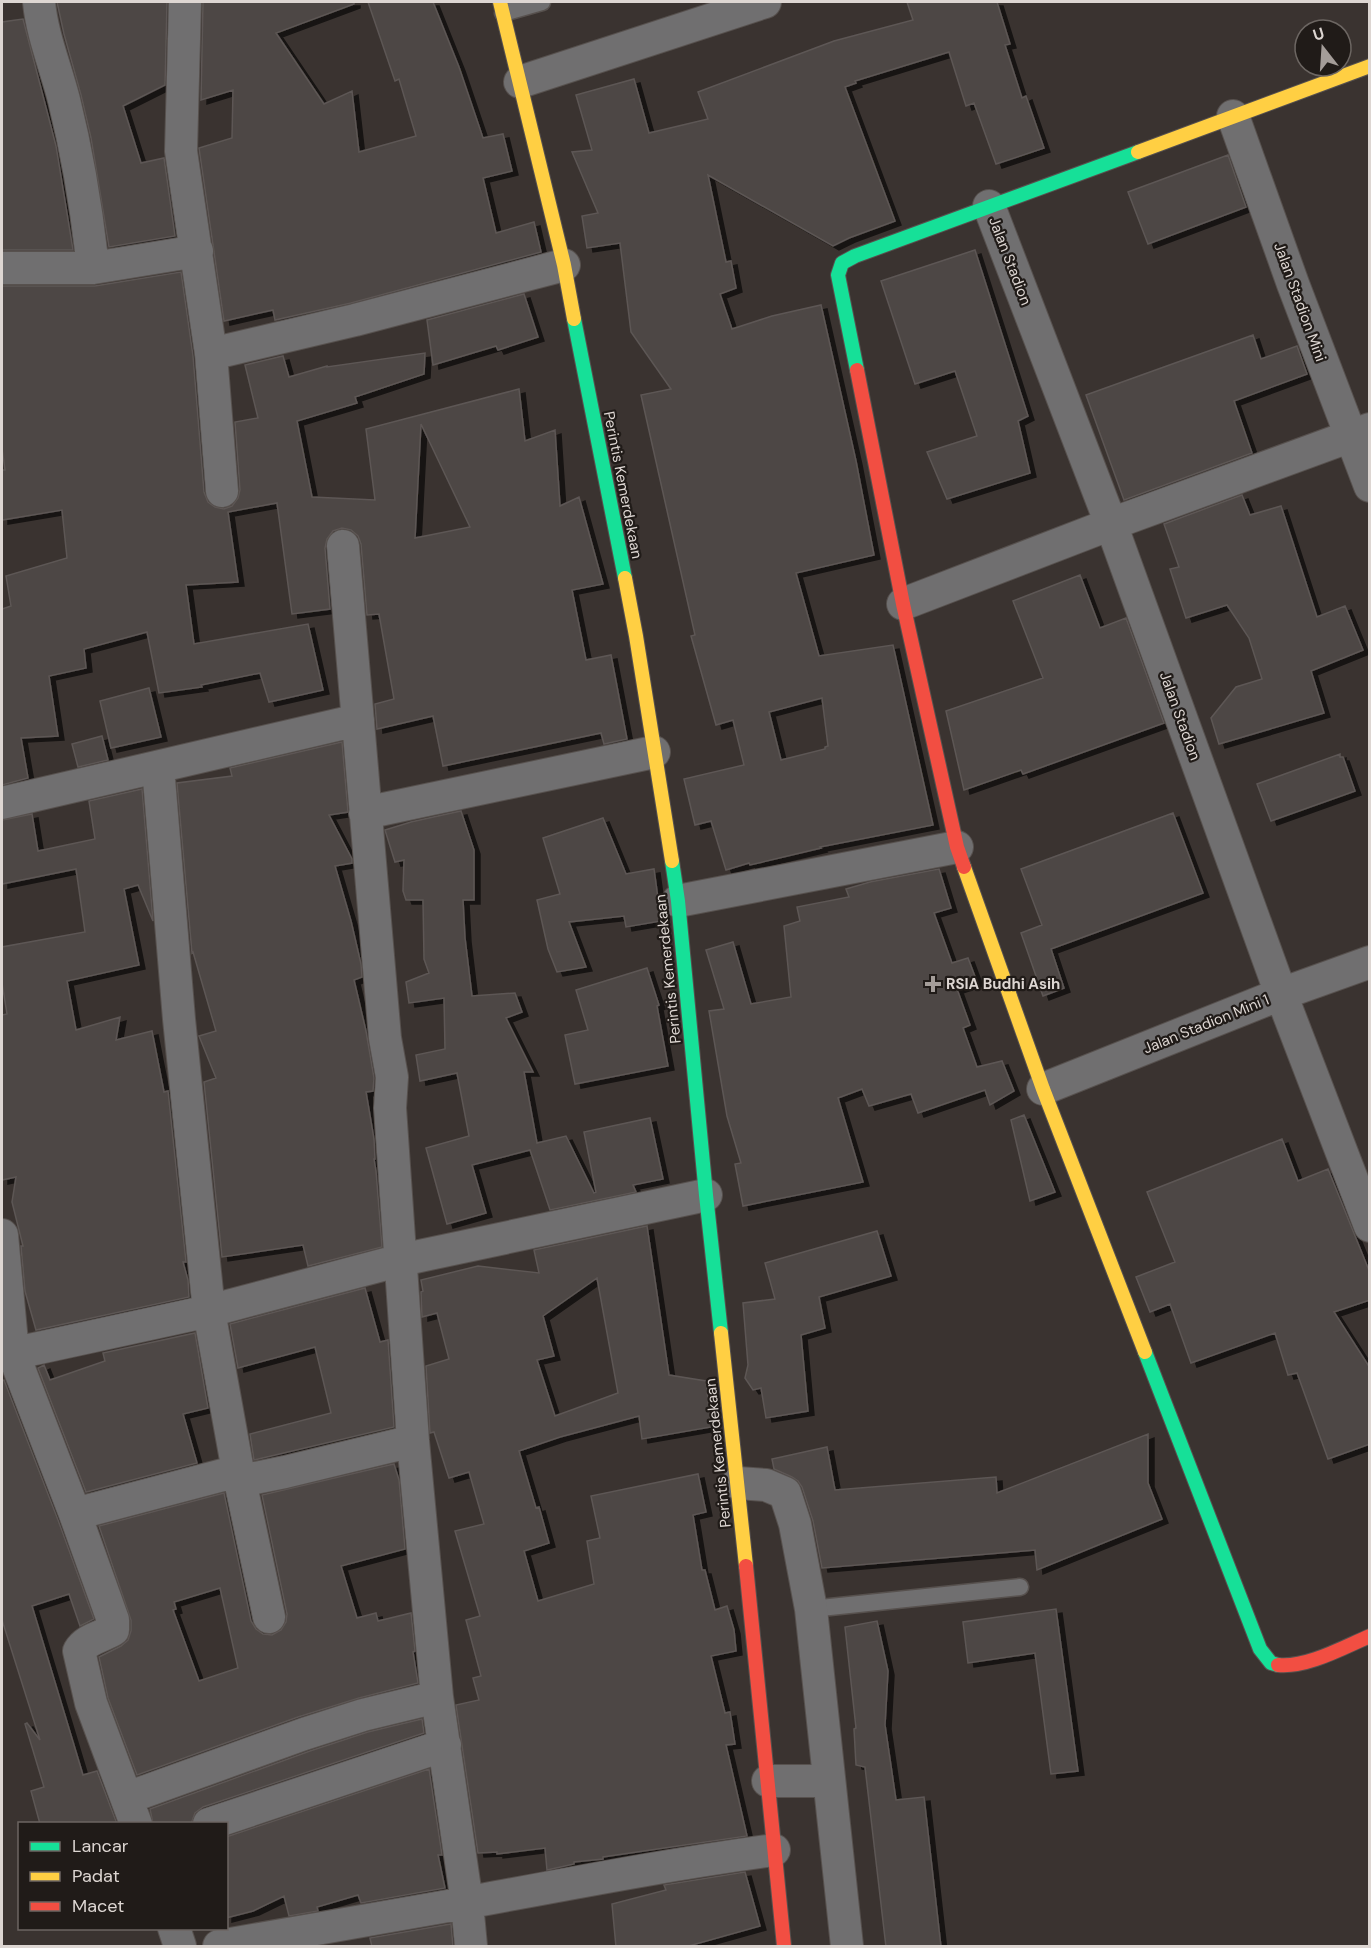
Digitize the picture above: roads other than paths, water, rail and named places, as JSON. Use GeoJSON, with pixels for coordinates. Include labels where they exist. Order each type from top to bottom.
{"type":"FeatureCollection","features":[{"type":"Feature","properties":{"kind":"street"},"geometry":{"type":"LineString","coordinates":[[39,2],[78,158],[93,268]]}},
{"type":"Feature","properties":{"kind":"street"},"geometry":{"type":"LineString","coordinates":[[185,2],[181,151],[211,354],[222,491]]}},
{"type":"Feature","properties":{"kind":"street"},"geometry":{"type":"LineString","coordinates":[[520,82],[765,2]]}},
{"type":"Feature","properties":{"kind":"street","name":"Perintis Kemerdekaan"},"geometry":{"type":"LineString","coordinates":[[502,8],[564,265],[636,636],[678,901],[784,1947]]}},
{"type":"Feature","properties":{"kind":"street"},"geometry":{"type":"LineString","coordinates":[[1370,66],[855,256],[842,263],[838,275],[903,604],[957,846],[1043,1089],[1260,1649],[1267,1660],[1277,1666],[1303,1663],[1370,1636]]}},
{"type":"Feature","properties":{"kind":"street","name":"Jalan Stadion Mini"},"geometry":{"type":"LineString","coordinates":[[1233,116],[1293,284],[1360,433],[1370,486]]}},
{"type":"Feature","properties":{"kind":"street","name":"Jalan Stadion"},"geometry":{"type":"LineString","coordinates":[[989,206],[1111,524],[1281,994],[1370,1226]]}},
{"type":"Feature","properties":{"kind":"street"},"geometry":{"type":"LineString","coordinates":[[2,268],[93,268],[197,251]]}},
{"type":"Feature","properties":{"kind":"street"},"geometry":{"type":"LineString","coordinates":[[211,354],[355,320],[564,265]]}},
{"type":"Feature","properties":{"kind":"street"},"geometry":{"type":"LineString","coordinates":[[903,604],[1111,524],[1360,433]]}},
{"type":"Feature","properties":{"kind":"street"},"geometry":{"type":"LineString","coordinates":[[343,546],[385,1038],[392,1077],[390,1108],[413,1441],[437,1697],[446,1745],[471,1947]]}},
{"type":"Feature","properties":{"kind":"street"},"geometry":{"type":"LineString","coordinates":[[2,803],[358,720]]}},
{"type":"Feature","properties":{"kind":"street"},"geometry":{"type":"LineString","coordinates":[[365,813],[654,752]]}},
{"type":"Feature","properties":{"kind":"street"},"geometry":{"type":"LineString","coordinates":[[158,767],[179,1019],[209,1311],[239,1476],[269,1617]]}},
{"type":"Feature","properties":{"kind":"street"},"geometry":{"type":"LineString","coordinates":[[678,901],[957,846]]}},
{"type":"Feature","properties":{"kind":"street","name":"Jalan Stadion Mini 1"},"geometry":{"type":"LineString","coordinates":[[1043,1089],[1281,994],[1370,962]]}},
{"type":"Feature","properties":{"kind":"street"},"geometry":{"type":"LineString","coordinates":[[7,1355],[209,1311],[401,1260],[706,1195]]}},
{"type":"Feature","properties":{"kind":"street"},"geometry":{"type":"LineString","coordinates":[[2,1235],[7,1355],[75,1515],[113,1620],[114,1627],[82,1645],[79,1652],[92,1703],[131,1811],[304,1734],[363,1715],[437,1697]]}},
{"type":"Feature","properties":{"kind":"street"},"geometry":{"type":"LineString","coordinates":[[75,1515],[239,1476],[285,1472],[413,1441]]}},
{"type":"Feature","properties":{"kind":"street"},"geometry":{"type":"LineString","coordinates":[[738,1484],[766,1485],[785,1494],[795,1524],[811,1609],[847,1947]]}},
{"type":"Feature","properties":{"kind":"street"},"geometry":{"type":"LineString","coordinates":[[214,1822],[446,1745]]}},
{"type":"Feature","properties":{"kind":"street"},"geometry":{"type":"LineString","coordinates":[[768,1781],[829,1780]]}},
{"type":"Feature","properties":{"kind":"street"},"geometry":{"type":"LineString","coordinates":[[219,1947],[684,1862],[774,1850]]}},
{"type":"Feature","properties":{"kind":"street"},"geometry":{"type":"LineString","coordinates":[[174,1930],[180,1947]]}},
{"type":"Feature","properties":{"kind":"lane"},"geometry":{"type":"LineString","coordinates":[[502,8],[542,2]]}},
{"type":"Feature","properties":{"kind":"lane"},"geometry":{"type":"LineString","coordinates":[[811,1609],[1020,1587]]}},
{"type":"Feature","properties":{"kind":"place","name":"RSIA Budhi Asih"},"geometry":{"type":"Point","coordinates":[933,984]}}]}
